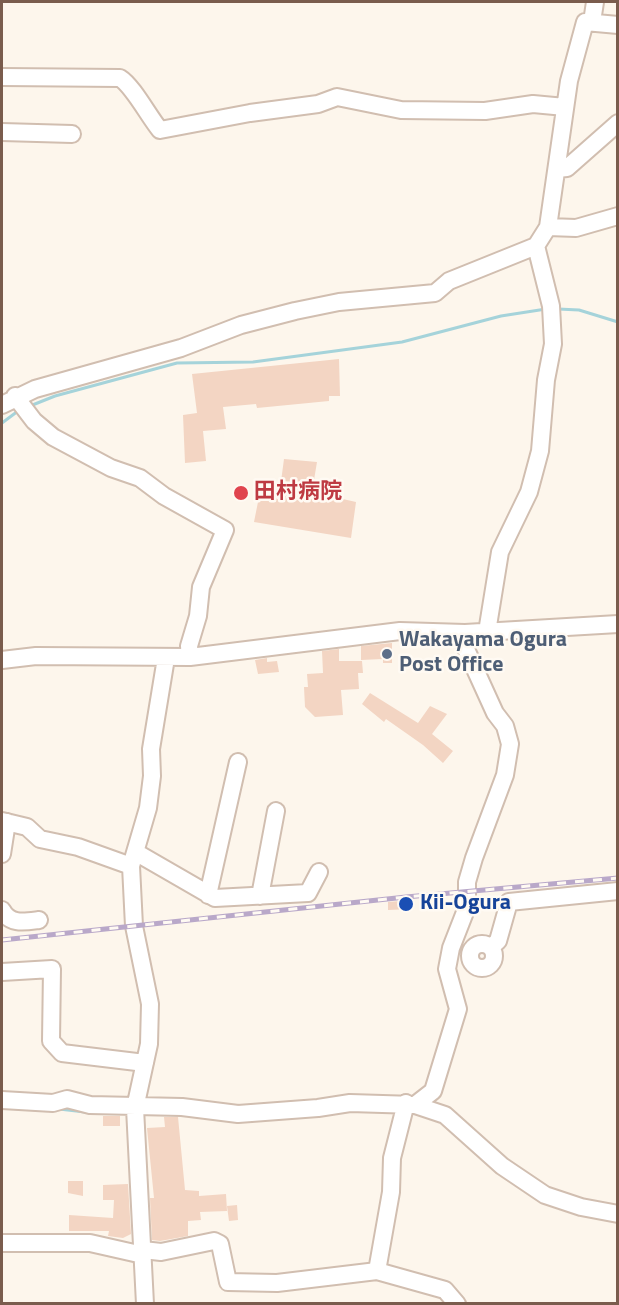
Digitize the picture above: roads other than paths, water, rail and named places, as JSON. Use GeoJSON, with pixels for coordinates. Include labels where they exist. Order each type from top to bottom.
{"type":"FeatureCollection","features":[{"type":"Feature","properties":{"kind":"street"},"geometry":{"type":"LineString","coordinates":[[592,22],[595,2]]}},
{"type":"Feature","properties":{"kind":"street"},"geometry":{"type":"LineString","coordinates":[[11,401],[181,348],[240,325],[339,302],[435,293],[449,281],[536,246],[548,227],[565,107],[585,22],[618,25]]}},
{"type":"Feature","properties":{"kind":"street"},"geometry":{"type":"LineString","coordinates":[[2,78],[120,78],[128,83],[140,105],[160,130],[250,113],[318,104],[337,97],[401,110],[485,111],[533,104],[565,107]]}},
{"type":"Feature","properties":{"kind":"street"},"geometry":{"type":"LineString","coordinates":[[557,169],[567,168],[618,123]]}},
{"type":"Feature","properties":{"kind":"street"},"geometry":{"type":"LineString","coordinates":[[2,132],[72,134]]}},
{"type":"Feature","properties":{"kind":"street"},"geometry":{"type":"LineString","coordinates":[[548,227],[576,228],[618,216]]}},
{"type":"Feature","properties":{"kind":"street"},"geometry":{"type":"LineString","coordinates":[[487,632],[501,552],[529,492],[540,451],[546,380],[553,344],[552,312],[536,246]]}},
{"type":"Feature","properties":{"kind":"street"},"geometry":{"type":"LineString","coordinates":[[11,401],[53,437],[111,468],[140,478],[164,496],[225,530],[201,586],[198,616],[189,645],[190,657]]}},
{"type":"Feature","properties":{"kind":"street"},"geometry":{"type":"LineString","coordinates":[[2,660],[36,656],[190,657],[400,631],[465,633],[618,624]]}},
{"type":"Feature","properties":{"kind":"street"},"geometry":{"type":"LineString","coordinates":[[377,1270],[391,1192],[392,1158],[411,1104],[433,1091],[458,1009],[447,969],[451,948],[467,907],[467,882],[505,775],[510,744],[505,726],[495,713],[465,647],[465,633]]}},
{"type":"Feature","properties":{"kind":"street"},"geometry":{"type":"LineString","coordinates":[[145,1304],[135,1108],[149,1044],[150,1004],[134,926],[134,860],[148,808],[152,776],[151,748],[166,658]]}},
{"type":"Feature","properties":{"kind":"street"},"geometry":{"type":"LineString","coordinates":[[208,895],[238,762]]}},
{"type":"Feature","properties":{"kind":"street"},"geometry":{"type":"LineString","coordinates":[[260,896],[276,811]]}},
{"type":"Feature","properties":{"kind":"street"},"geometry":{"type":"LineString","coordinates":[[2,854],[4,821],[27,827],[40,839],[134,860],[215,898],[308,893],[319,872]]}},
{"type":"Feature","properties":{"kind":"street"},"geometry":{"type":"LineString","coordinates":[[447,969],[468,968],[472,962],[480,968],[488,967],[495,958],[491,947],[498,941],[509,902],[618,891]]}},
{"type":"Feature","properties":{"kind":"street"},"geometry":{"type":"LineString","coordinates":[[2,910],[5,916],[15,921],[39,920]]}},
{"type":"Feature","properties":{"kind":"street"},"geometry":{"type":"LineString","coordinates":[[2,972],[52,969],[51,1041],[62,1053],[145,1063]]}},
{"type":"Feature","properties":{"kind":"street"},"geometry":{"type":"LineString","coordinates":[[2,1100],[53,1103],[67,1099],[90,1105],[135,1108],[182,1107],[238,1114],[318,1108],[350,1103],[411,1104],[445,1115],[495,1160],[546,1195],[580,1207],[618,1214]]}},
{"type":"Feature","properties":{"kind":"street"},"geometry":{"type":"LineString","coordinates":[[2,1243],[90,1244],[143,1252],[161,1252],[214,1241],[220,1244],[224,1255],[228,1282],[277,1283],[377,1270],[445,1290],[457,1304]]}},
{"type":"Feature","properties":{"kind":"waterway"},"geometry":{"type":"LineString","coordinates":[[30,406],[55,396],[177,363],[253,362],[402,342],[501,316],[546,309]]}},
{"type":"Feature","properties":{"kind":"waterway"},"geometry":{"type":"LineString","coordinates":[[558,309],[579,310],[618,322]]}},
{"type":"Feature","properties":{"kind":"waterway"},"geometry":{"type":"LineString","coordinates":[[2,423],[18,411]]}},
{"type":"Feature","properties":{"kind":"waterway"},"geometry":{"type":"LineString","coordinates":[[59,1109],[85,1112]]}},
{"type":"Feature","properties":{"kind":"railway"},"geometry":{"type":"LineString","coordinates":[[2,940],[406,897],[618,878]]}},
{"type":"Feature","properties":{"kind":"place","name":"田村病院"},"geometry":{"type":"Point","coordinates":[241,493]}},
{"type":"Feature","properties":{"kind":"place","name":"Wakayama Ogura Post Office"},"geometry":{"type":"Point","coordinates":[387,654]}},
{"type":"Feature","properties":{"kind":"place","name":"Kii-Ogura"},"geometry":{"type":"Point","coordinates":[406,904]}}]}
